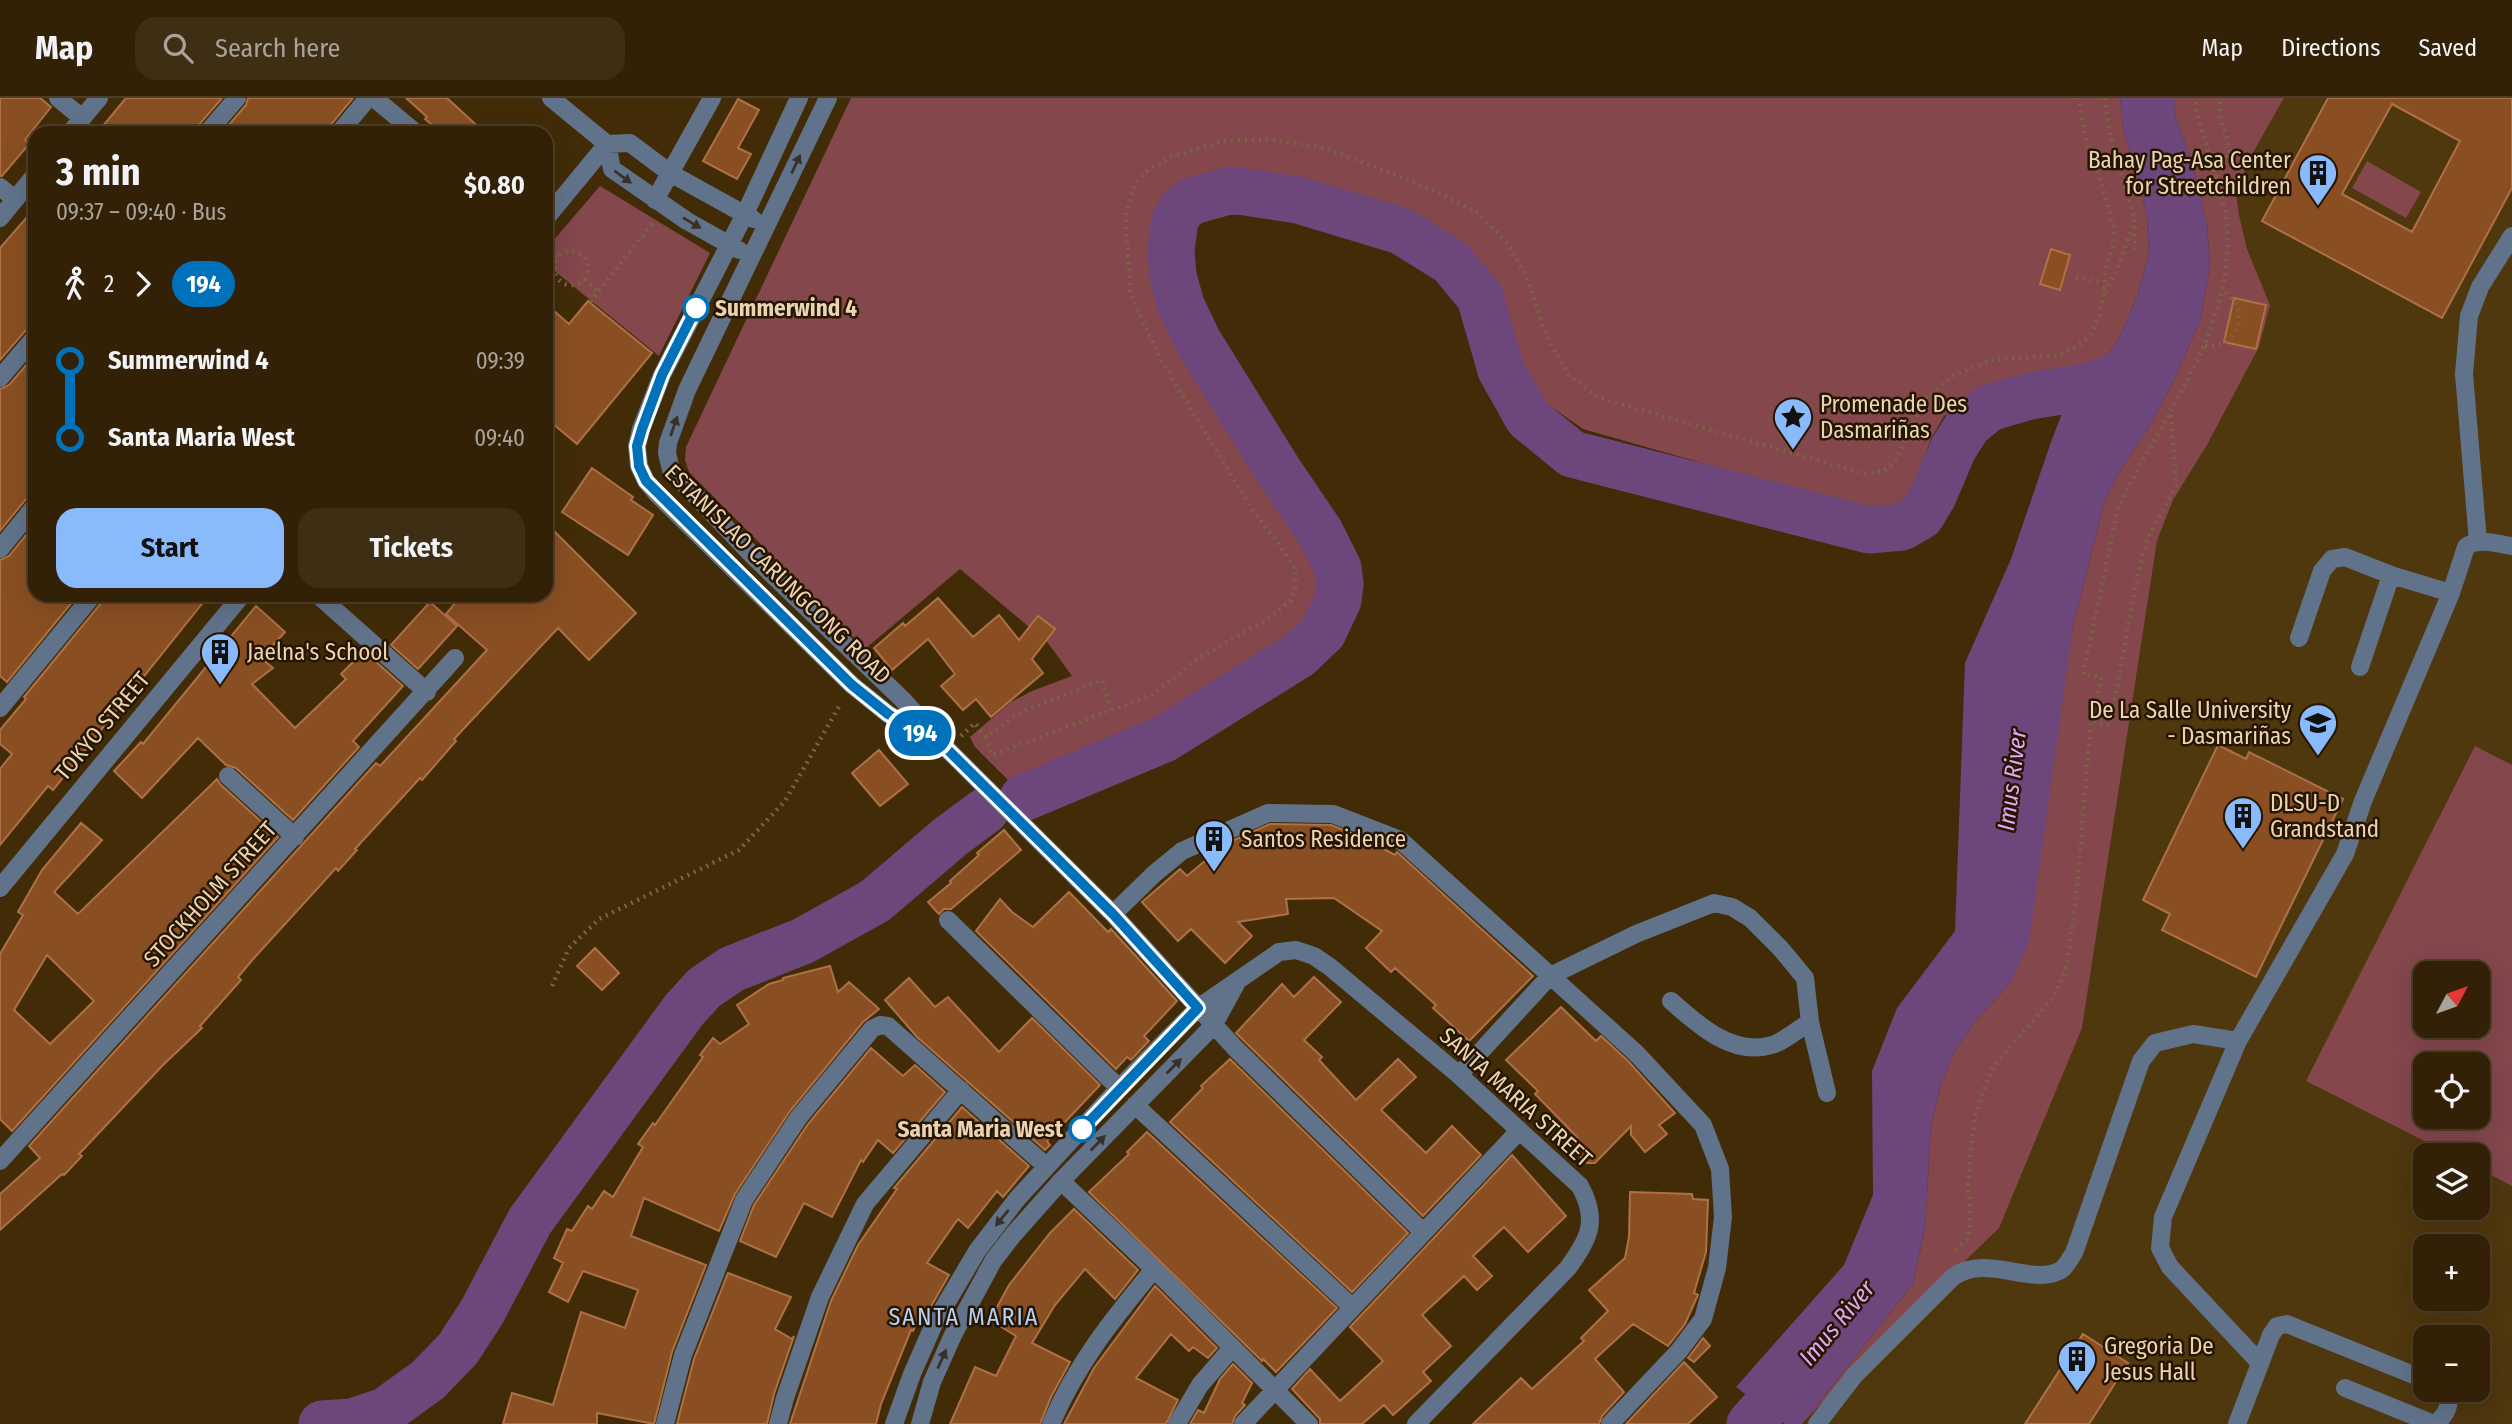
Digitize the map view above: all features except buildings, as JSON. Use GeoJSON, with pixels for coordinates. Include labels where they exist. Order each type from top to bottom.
{"type":"FeatureCollection","features":[{"type":"Feature","properties":{"kind":"street"},"geometry":{"type":"LineString","coordinates":[[58,98],[82,118]]}},
{"type":"Feature","properties":{"kind":"street"},"geometry":{"type":"LineString","coordinates":[[76,126],[99,98]]}},
{"type":"Feature","properties":{"kind":"street"},"geometry":{"type":"LineString","coordinates":[[213,126],[237,98]]}},
{"type":"Feature","properties":{"kind":"street"},"geometry":{"type":"LineString","coordinates":[[345,126],[368,98]]}},
{"type":"Feature","properties":{"kind":"street"},"geometry":{"type":"LineString","coordinates":[[374,98],[408,126]]}},
{"type":"Feature","properties":{"kind":"street"},"geometry":{"type":"LineString","coordinates":[[551,98],[607,144],[612,169],[655,200],[752,258]]}},
{"type":"Feature","properties":{"kind":"street"},"geometry":{"type":"LineString","coordinates":[[655,200],[712,98]]}},
{"type":"Feature","properties":{"kind":"street","name":"ESTANISLAO CARUNGCONG ROAD"},"geometry":{"type":"LineString","coordinates":[[799,98],[745,214],[662,375],[637,446],[639,466],[646,481],[657,494],[852,685],[888,714],[953,755]]}},
{"type":"Feature","properties":{"kind":"street","name":"ESTANISLAO CARUNGCONG ROAD"},"geometry":{"type":"LineString","coordinates":[[828,98],[687,390],[668,443],[668,461],[678,479],[754,557],[903,700],[953,755],[1113,914],[1213,1026],[1422,1231]]}},
{"type":"Feature","properties":{"kind":"street"},"geometry":{"type":"LineString","coordinates":[[553,210],[607,144],[630,143],[670,173],[767,226]]}},
{"type":"Feature","properties":{"kind":"street"},"geometry":{"type":"LineString","coordinates":[[0,218],[28,183]]}},
{"type":"Feature","properties":{"kind":"street"},"geometry":{"type":"LineString","coordinates":[[0,187],[15,199]]}},
{"type":"Feature","properties":{"kind":"street"},"geometry":{"type":"LineString","coordinates":[[2479,542],[2464,374],[2469,316],[2480,287],[2512,236]]}},
{"type":"Feature","properties":{"kind":"street"},"geometry":{"type":"LineString","coordinates":[[0,378],[28,345]]}},
{"type":"Feature","properties":{"kind":"street"},"geometry":{"type":"LineString","coordinates":[[0,549],[28,515]]}},
{"type":"Feature","properties":{"kind":"street"},"geometry":{"type":"LineString","coordinates":[[2260,1363],[2170,1267],[2160,1248],[2163,1217],[2238,1041],[2345,854],[2363,801],[2451,593],[2466,548],[2471,543],[2479,542],[2512,546]]}},
{"type":"Feature","properties":{"kind":"street"},"geometry":{"type":"LineString","coordinates":[[2300,638],[2322,571],[2332,559],[2345,557],[2391,575],[2451,593]]}},
{"type":"Feature","properties":{"kind":"street"},"geometry":{"type":"LineString","coordinates":[[2360,667],[2391,575]]}},
{"type":"Feature","properties":{"kind":"street"},"geometry":{"type":"LineString","coordinates":[[0,708],[87,602]]}},
{"type":"Feature","properties":{"kind":"street","name":"TOKYO STREET"},"geometry":{"type":"LineString","coordinates":[[0,888],[236,602]]}},
{"type":"Feature","properties":{"kind":"street"},"geometry":{"type":"LineString","coordinates":[[326,602],[427,692]]}},
{"type":"Feature","properties":{"kind":"street","name":"STOCKHOLM STREET"},"geometry":{"type":"LineString","coordinates":[[0,1161],[455,658]]}},
{"type":"Feature","properties":{"kind":"street"},"geometry":{"type":"LineString","coordinates":[[228,776],[295,837]]}},
{"type":"Feature","properties":{"kind":"street"},"geometry":{"type":"LineString","coordinates":[[1113,914],[1182,851],[1268,813],[1333,814],[1400,840],[1636,1053],[1703,1125],[1720,1169],[1723,1217],[1717,1269],[1703,1319],[1679,1351],[1610,1424]]}},
{"type":"Feature","properties":{"kind":"street"},"geometry":{"type":"LineString","coordinates":[[1459,1075],[1550,976],[1636,934],[1714,903],[1732,907],[1750,918],[1805,978],[1810,1022],[1827,1093]]}},
{"type":"Feature","properties":{"kind":"street"},"geometry":{"type":"LineString","coordinates":[[948,920],[1119,1088]]}},
{"type":"Feature","properties":{"kind":"street","name":"SANTA MARIA STREET"},"geometry":{"type":"LineString","coordinates":[[894,1424],[928,1337],[956,1286],[998,1222],[1046,1166],[1198,1008],[1279,952],[1296,950],[1314,956],[1459,1075],[1580,1186],[1589,1203],[1591,1224],[1583,1247],[1568,1268],[1416,1424]]}},
{"type":"Feature","properties":{"kind":"street","name":"SANTA MARIA STREET"},"geometry":{"type":"LineString","coordinates":[[920,1424],[932,1382],[974,1294],[1013,1235],[1061,1181],[1213,1026],[1238,981]]}},
{"type":"Feature","properties":{"kind":"street"},"geometry":{"type":"LineString","coordinates":[[1671,1002],[1705,1030],[1742,1048],[1772,1045],[1810,1022]]}},
{"type":"Feature","properties":{"kind":"street"},"geometry":{"type":"LineString","coordinates":[[665,1424],[682,1355],[744,1200],[799,1117],[872,1029],[880,1025],[888,1026],[1046,1166]]}},
{"type":"Feature","properties":{"kind":"street"},"geometry":{"type":"LineString","coordinates":[[1818,1424],[1854,1376],[1965,1269],[1986,1268],[2041,1274],[2063,1269],[2074,1253],[2140,1061],[2155,1043],[2193,1034],[2238,1041]]}},
{"type":"Feature","properties":{"kind":"street"},"geometry":{"type":"LineString","coordinates":[[779,1424],[785,1398],[820,1297],[865,1204],[961,1090]]}},
{"type":"Feature","properties":{"kind":"street"},"geometry":{"type":"LineString","coordinates":[[1135,1105],[1352,1307]]}},
{"type":"Feature","properties":{"kind":"street"},"geometry":{"type":"LineString","coordinates":[[1243,1424],[1519,1131]]}},
{"type":"Feature","properties":{"kind":"street"},"geometry":{"type":"LineString","coordinates":[[1061,1181],[1154,1269],[1309,1424]]}},
{"type":"Feature","properties":{"kind":"street"},"geometry":{"type":"LineString","coordinates":[[1051,1424],[1066,1388],[1099,1336],[1154,1269]]}},
{"type":"Feature","properties":{"kind":"street"},"geometry":{"type":"LineString","coordinates":[[2237,1424],[2271,1335],[2277,1326],[2287,1324],[2413,1375]]}},
{"type":"Feature","properties":{"kind":"street"},"geometry":{"type":"LineString","coordinates":[[1177,1424],[1200,1385],[1232,1348]]}},
{"type":"Feature","properties":{"kind":"street"},"geometry":{"type":"LineString","coordinates":[[2345,1388],[2434,1424],[2442,1420],[2450,1402]]}},
{"type":"Feature","properties":{"kind":"path"},"geometry":{"type":"LineString","coordinates":[[953,755],[975,723],[986,737],[992,755],[1152,695],[1194,662],[1271,617],[1290,601],[1295,588],[1296,572],[1289,558],[1251,508],[1159,356],[1130,293],[1126,215],[1138,180],[1147,170],[1171,157],[1224,141],[1266,139],[1325,148],[1434,190],[1479,214],[1508,244],[1528,281],[1547,337],[1569,374],[1599,398],[1866,474],[1884,471],[1896,460],[1925,398],[1955,375],[1994,359],[2054,355],[2077,346],[2089,337],[2099,317],[2114,230],[2086,140],[2079,98]]}},
{"type":"Feature","properties":{"kind":"path"},"geometry":{"type":"LineString","coordinates":[[2105,98],[2110,135],[2135,220],[2135,249]]}},
{"type":"Feature","properties":{"kind":"path"},"geometry":{"type":"LineString","coordinates":[[1951,1255],[1968,1238],[1968,1185],[1972,1139],[1982,1093],[1993,1067],[2052,999],[2062,982],[2068,959],[2076,899],[2091,721],[2094,721],[2101,677],[2083,674],[2119,508],[2205,346],[2213,328],[2222,290],[2226,270],[2227,220],[2197,114],[2196,98]]}},
{"type":"Feature","properties":{"kind":"path"},"geometry":{"type":"LineString","coordinates":[[2216,176],[2230,152],[2220,115],[2221,98]]}},
{"type":"Feature","properties":{"kind":"path"},"geometry":{"type":"LineString","coordinates":[[590,303],[655,219]]}},
{"type":"Feature","properties":{"kind":"path"},"geometry":{"type":"LineString","coordinates":[[2104,293],[2115,275],[2135,220]]}},
{"type":"Feature","properties":{"kind":"path"},"geometry":{"type":"LineString","coordinates":[[572,250],[583,255],[589,265],[585,279],[575,285],[559,281],[554,270],[559,257],[572,250]]}},
{"type":"Feature","properties":{"kind":"path"},"geometry":{"type":"LineString","coordinates":[[553,251],[559,257]]}},
{"type":"Feature","properties":{"kind":"path"},"geometry":{"type":"LineString","coordinates":[[2076,277],[2104,283]]}},
{"type":"Feature","properties":{"kind":"path"},"geometry":{"type":"LineString","coordinates":[[585,279],[598,291]]}},
{"type":"Feature","properties":{"kind":"path"},"geometry":{"type":"LineString","coordinates":[[2205,346],[2223,344],[2236,330],[2239,311],[2235,302],[2222,290]]}},
{"type":"Feature","properties":{"kind":"path"},"geometry":{"type":"LineString","coordinates":[[2094,721],[2110,725],[2138,574],[2148,537],[2176,486],[2171,414]]}},
{"type":"Feature","properties":{"kind":"path"},"geometry":{"type":"LineString","coordinates":[[986,737],[1019,713],[1102,680],[1112,710]]}},
{"type":"Feature","properties":{"kind":"path"},"geometry":{"type":"LineString","coordinates":[[552,986],[569,948],[600,919],[739,850],[785,801],[852,685]]}},
{"type":"Feature","properties":{"kind":"shaded area"},"geometry":{"type":"Polygon","coordinates":[[[851,98],[2120,98],[2124,134],[2140,183],[2147,219],[2149,253],[2138,294],[2119,338],[2106,358],[2079,370],[2004,386],[1973,396],[1944,416],[1931,439],[1913,488],[1894,510],[1867,510],[1583,429],[1543,401],[1518,364],[1504,309],[1494,285],[1479,265],[1452,241],[1405,217],[1309,182],[1263,173],[1229,173],[1181,186],[1166,194],[1156,207],[1152,249],[1163,309],[1181,348],[1261,478],[1305,541],[1320,571],[1321,594],[1310,621],[1287,640],[1154,726],[1009,781],[975,747],[970,737],[1011,702],[1072,676],[1048,643],[960,569],[865,649],[689,472],[685,460],[686,447],[851,98]]]}},
{"type":"Feature","properties":{"kind":"shaded area"},"geometry":{"type":"Polygon","coordinates":[[[2174,98],[2284,98],[2250,158],[2236,192],[2247,249],[2270,305],[2259,347],[2207,445],[2173,500],[2157,541],[2082,1028],[1999,1228],[1860,1363],[1802,1424],[1913,1284],[1925,1228],[1931,1125],[1941,1084],[1955,1051],[1973,1024],[2011,982],[2073,626],[2104,503],[2118,474],[2152,422],[2200,321],[2210,266],[2207,223],[2193,166],[2176,118],[2174,98]]]}},
{"type":"Feature","properties":{"kind":"shaded area","name":"De La Salle University - Dasmariñas"},"geometry":{"type":"Polygon","coordinates":[[[2284,98],[2512,98],[2512,1424],[1803,1424],[1860,1363],[2082,1028],[2157,541],[2173,500],[2207,445],[2259,347],[2270,305],[2247,250],[2236,192],[2250,158],[2284,98]]]}},
{"type":"Feature","properties":{"kind":"shaded area"},"geometry":{"type":"Polygon","coordinates":[[[2367,161],[2421,192],[2406,218],[2352,188],[2367,161]]]}},
{"type":"Feature","properties":{"kind":"shaded area"},"geometry":{"type":"Polygon","coordinates":[[[600,186],[710,253],[659,356],[553,270],[553,241],[600,186]]]}},
{"type":"Feature","properties":{"kind":"shaded area"},"geometry":{"type":"Polygon","coordinates":[[[2475,746],[2512,765],[2512,1186],[2490,1174],[2490,1143],[2428,1143],[2306,1081],[2475,746]]]}},
{"type":"Feature","properties":{"kind":"water"},"geometry":{"type":"Polygon","coordinates":[[[2120,98],[2174,98],[2176,118],[2193,166],[2207,223],[2210,266],[2200,321],[2152,422],[2118,474],[2104,503],[2073,626],[2029,942],[2011,982],[1973,1024],[1955,1051],[1941,1084],[1931,1125],[1925,1228],[1913,1284],[1802,1424],[1785,1424],[1736,1387],[1844,1265],[1873,1195],[1872,1071],[1897,1008],[1955,931],[1965,663],[2011,559],[2079,370],[2106,358],[2119,338],[2138,294],[2149,253],[2147,219],[2140,183],[2124,134],[2120,98]]]}},
{"type":"Feature","properties":{"kind":"waterway"},"geometry":{"type":"LineString","coordinates":[[1023,798],[1164,739],[1299,655],[1323,632],[1338,600],[1338,568],[1320,532],[1198,341],[1181,305],[1173,276],[1171,250],[1175,220],[1182,209],[1192,201],[1232,190],[1298,200],[1401,231],[1451,262],[1480,297],[1501,370],[1528,418],[1572,454],[1869,530],[1902,527],[1921,516],[1933,496],[1953,449],[1968,425],[1989,408],[2030,396],[2086,387],[2132,372]]}},
{"type":"Feature","properties":{"kind":"waterway"},"geometry":{"type":"LineString","coordinates":[[322,1424],[352,1422],[385,1411],[428,1380],[458,1349],[482,1312],[530,1221],[684,1010],[704,988],[732,969],[803,941],[875,901],[985,811]]}},
{"type":"Feature","properties":{"kind":"waterway","name":"Imus River"},"geometry":{"type":"LineString","coordinates":[[1750,1424],[1806,1361]]}},
{"type":"Feature","properties":{"kind":"bus line","name":"194"},"geometry":{"type":"LineString","coordinates":[[696,308],[662,375],[637,446],[639,466],[646,481],[852,685],[888,714],[947,749],[1113,914],[1198,1008],[1082,1129]]}},
{"type":"Feature","properties":{"kind":"place","name":"Bahay Pag-Asa Center for Streetchildren"},"geometry":{"type":"Point","coordinates":[2318,207]}},
{"type":"Feature","properties":{"kind":"place","name":"Summerwind 4"},"geometry":{"type":"Point","coordinates":[696,308]}},
{"type":"Feature","properties":{"kind":"place","name":"Promenade Des Dasmariñas"},"geometry":{"type":"Point","coordinates":[1793,451]}},
{"type":"Feature","properties":{"kind":"place","name":"Jaelna's School"},"geometry":{"type":"Point","coordinates":[220,686]}},
{"type":"Feature","properties":{"kind":"place","name":"De La Salle University - Dasmariñas"},"geometry":{"type":"Point","coordinates":[2318,757]}},
{"type":"Feature","properties":{"kind":"place","name":"DLSU-D Grandstand"},"geometry":{"type":"Point","coordinates":[2243,850]}},
{"type":"Feature","properties":{"kind":"place","name":"Santos Residence"},"geometry":{"type":"Point","coordinates":[1214,873]}},
{"type":"Feature","properties":{"kind":"place","name":"Santa Maria West"},"geometry":{"type":"Point","coordinates":[1082,1129]}},
{"type":"Feature","properties":{"kind":"place","name":"Gregoria De Jesus Hall"},"geometry":{"type":"Point","coordinates":[2077,1393]}},
{"type":"Feature","properties":{"kind":"district","name":"SANTA MARIA"},"geometry":{"type":"Point","coordinates":[964,1317]}}]}
